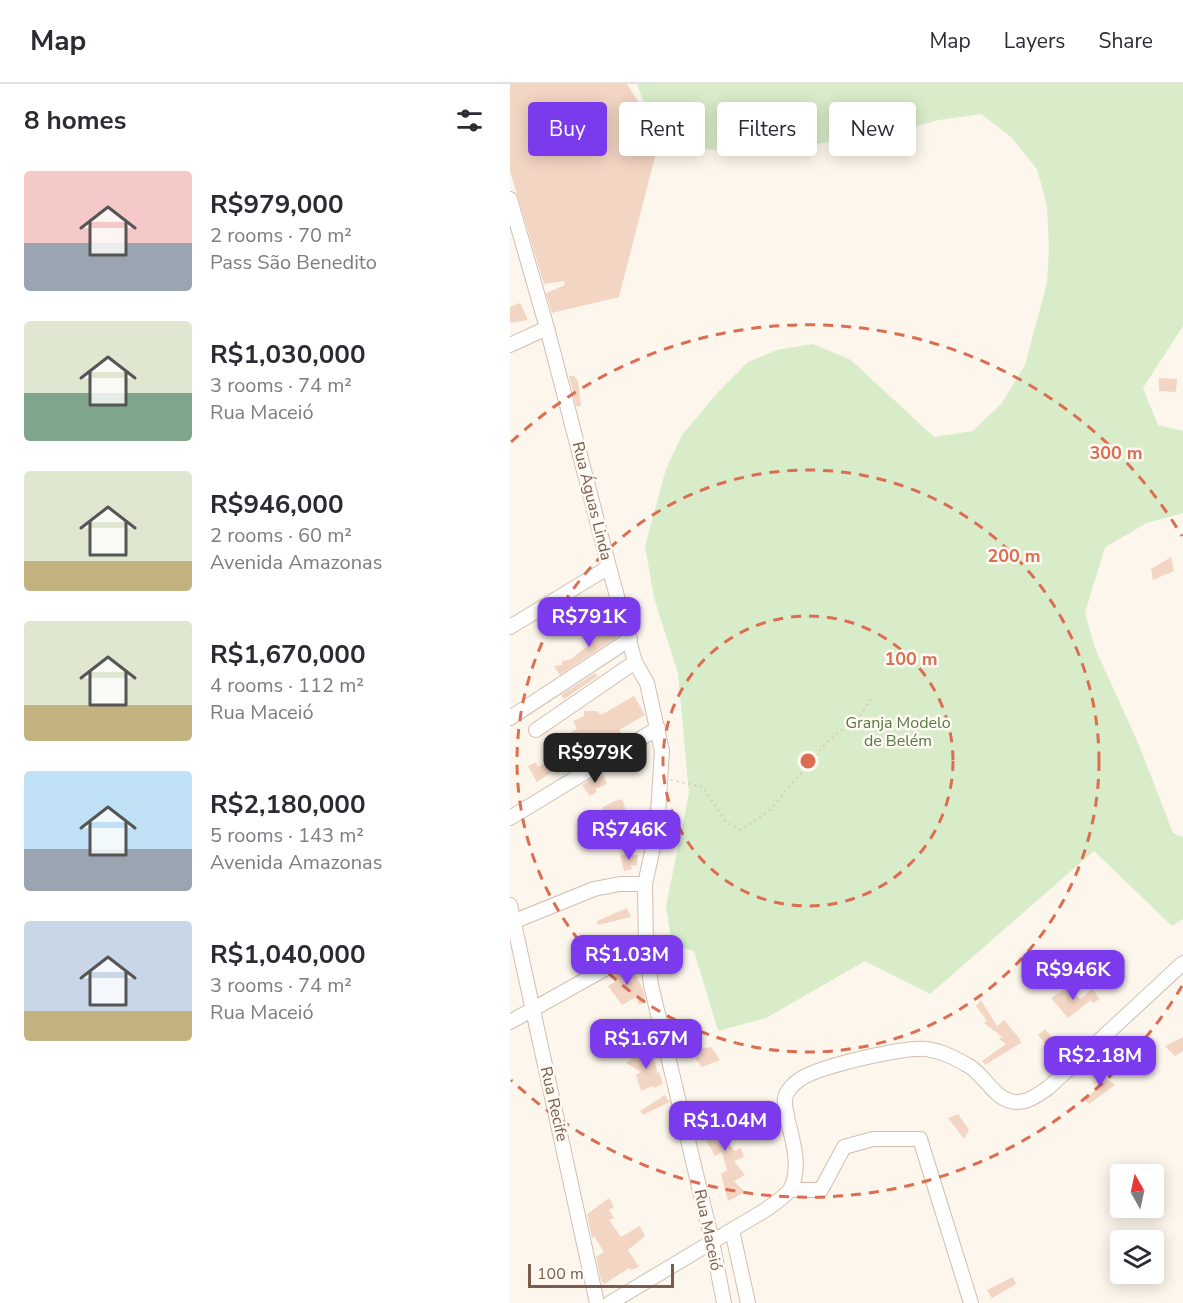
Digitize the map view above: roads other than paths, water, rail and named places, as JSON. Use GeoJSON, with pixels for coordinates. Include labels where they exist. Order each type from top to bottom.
{"type":"FeatureCollection","features":[{"type":"Feature","properties":{"kind":"street","name":"Rua Águas Linda"},"geometry":{"type":"LineString","coordinates":[[510,199],[547,328],[635,662],[647,683],[658,728],[662,751],[662,777],[657,829],[645,884],[646,946]]}},
{"type":"Feature","properties":{"kind":"street"},"geometry":{"type":"LineString","coordinates":[[510,345],[547,328]]}},
{"type":"Feature","properties":{"kind":"street"},"geometry":{"type":"LineString","coordinates":[[510,627],[609,567]]}},
{"type":"Feature","properties":{"kind":"street"},"geometry":{"type":"LineString","coordinates":[[510,718],[630,639]]}},
{"type":"Feature","properties":{"kind":"street"},"geometry":{"type":"LineString","coordinates":[[536,730],[635,662]]}},
{"type":"Feature","properties":{"kind":"street"},"geometry":{"type":"LineString","coordinates":[[510,818],[658,728]]}},
{"type":"Feature","properties":{"kind":"street"},"geometry":{"type":"LineString","coordinates":[[512,922],[594,889],[620,884],[645,884]]}},
{"type":"Feature","properties":{"kind":"street","name":"Rua Recife"},"geometry":{"type":"LineString","coordinates":[[510,905],[597,1303]]}},
{"type":"Feature","properties":{"kind":"street"},"geometry":{"type":"LineString","coordinates":[[510,1022],[646,946]]}},
{"type":"Feature","properties":{"kind":"street","name":"Rua Maceió"},"geometry":{"type":"LineString","coordinates":[[646,946],[651,985],[712,1241],[724,1303]]}},
{"type":"Feature","properties":{"kind":"street"},"geometry":{"type":"LineString","coordinates":[[610,1303],[767,1209],[790,1190],[796,1169],[785,1098],[798,1080],[813,1072],[888,1052],[909,1048],[926,1049],[944,1053],[972,1067],[1002,1097],[1020,1102],[1031,1099],[1048,1088],[1183,963]]}},
{"type":"Feature","properties":{"kind":"street"},"geometry":{"type":"LineString","coordinates":[[790,1190],[821,1190],[844,1147],[873,1139],[920,1139],[971,1303]]}},
{"type":"Feature","properties":{"kind":"street"},"geometry":{"type":"LineString","coordinates":[[732,1230],[748,1303]]}},
{"type":"Feature","properties":{"kind":"park label","name":"Granja Modelo de Belém"},"geometry":{"type":"Point","coordinates":[898,732]}}]}
